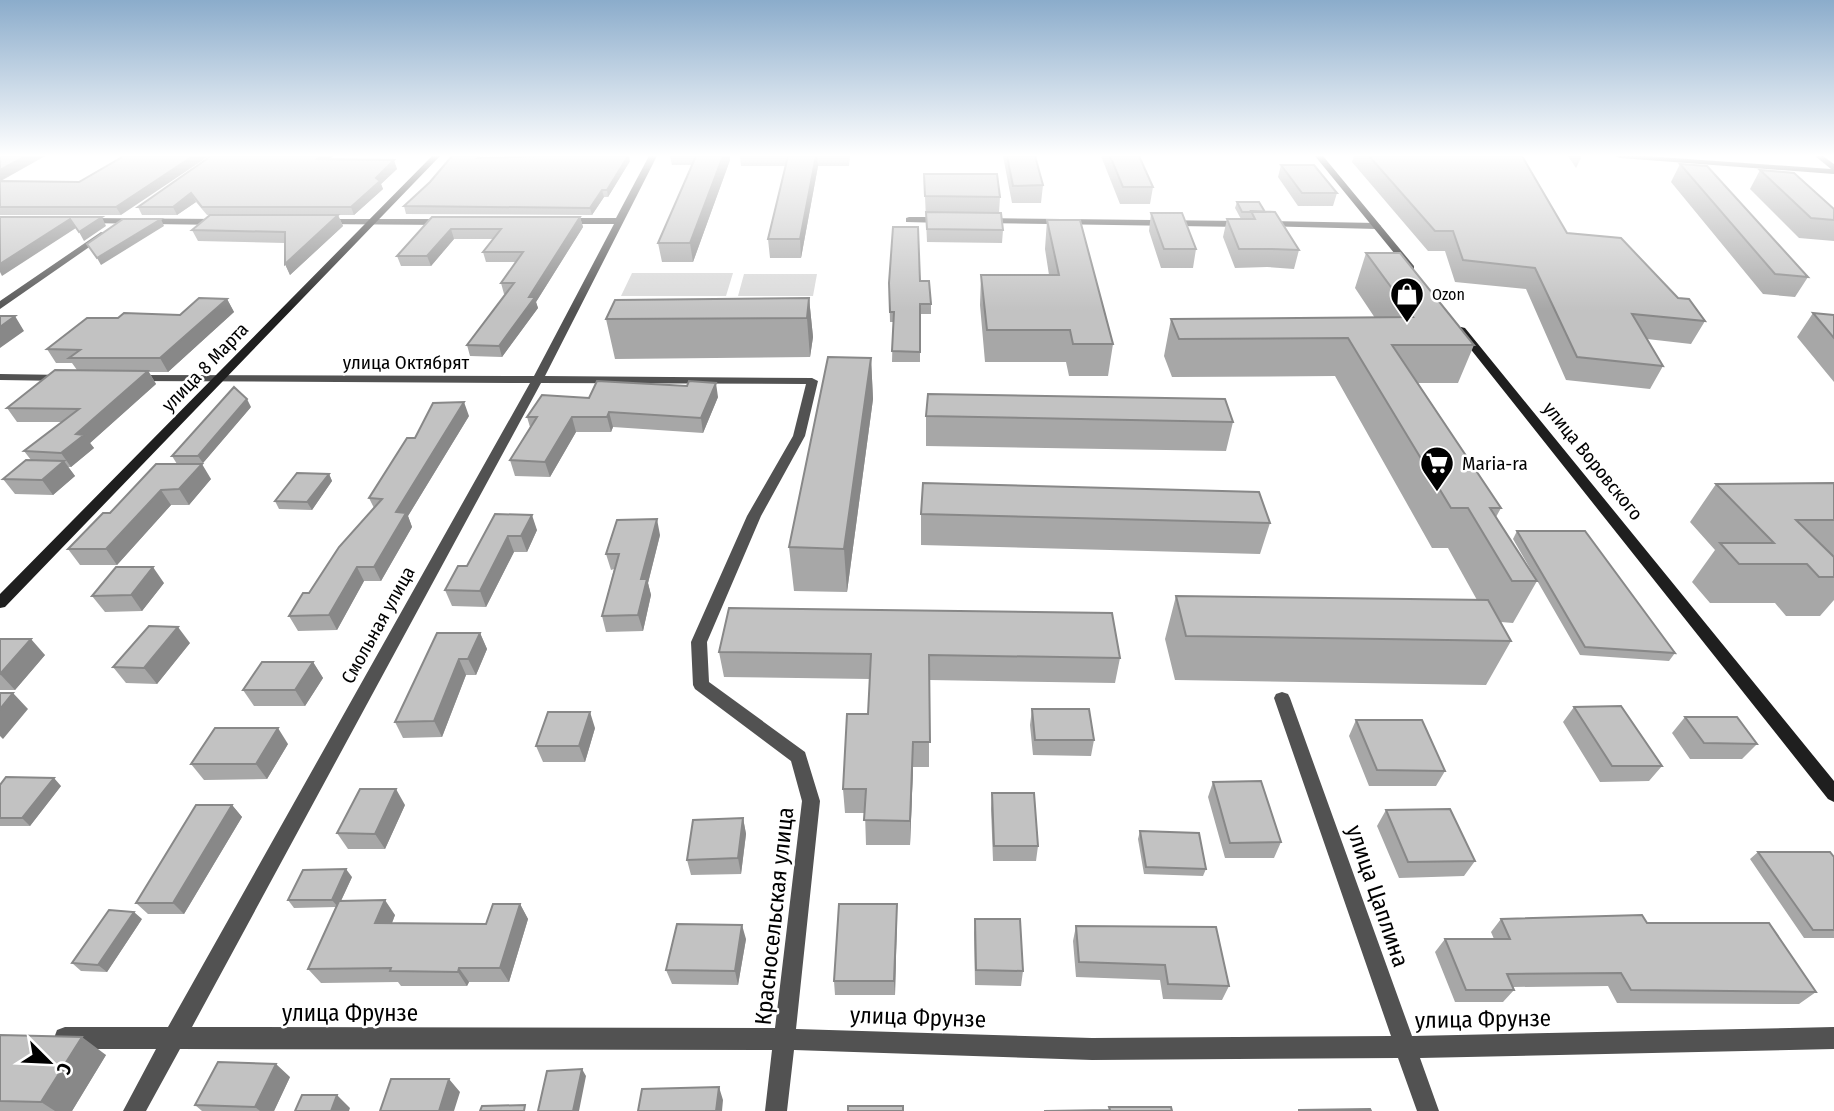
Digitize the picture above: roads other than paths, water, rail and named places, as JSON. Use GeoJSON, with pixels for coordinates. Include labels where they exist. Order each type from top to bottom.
{"type":"FeatureCollection","features":[{"type":"Feature","properties":{"kind":"main road","name":"улица 8 Марта"},"geometry":{"type":"LineString","coordinates":[[0,603],[387,208]]}},
{"type":"Feature","properties":{"kind":"main road"},"geometry":{"type":"LineString","coordinates":[[1362,208],[1421,280]]}},
{"type":"Feature","properties":{"kind":"main road","name":"улица Воровского"},"geometry":{"type":"LineString","coordinates":[[1454,321],[1834,794]]}},
{"type":"Feature","properties":{"kind":"street"},"geometry":{"type":"LineString","coordinates":[[0,306],[143,208]]}},
{"type":"Feature","properties":{"kind":"street","name":"Смольная улица"},"geometry":{"type":"LineString","coordinates":[[134,1111],[538,379],[625,208]]}},
{"type":"Feature","properties":{"kind":"street"},"geometry":{"type":"LineString","coordinates":[[909,220],[950,220]]}},
{"type":"Feature","properties":{"kind":"street"},"geometry":{"type":"LineString","coordinates":[[977,220],[1377,226]]}},
{"type":"Feature","properties":{"kind":"street"},"geometry":{"type":"LineString","coordinates":[[82,221],[233,222]]}},
{"type":"Feature","properties":{"kind":"street"},"geometry":{"type":"LineString","coordinates":[[550,221],[618,221]]}},
{"type":"Feature","properties":{"kind":"street"},"geometry":{"type":"LineString","coordinates":[[315,222],[455,222]]}},
{"type":"Feature","properties":{"kind":"street"},"geometry":{"type":"LineString","coordinates":[[0,377],[79,378]]}},
{"type":"Feature","properties":{"kind":"street","name":"улица Октябрят"},"geometry":{"type":"LineString","coordinates":[[119,378],[812,381]]}},
{"type":"Feature","properties":{"kind":"street","name":"Красносельская улица"},"geometry":{"type":"LineString","coordinates":[[776,1111],[811,801],[799,757],[701,685],[699,642],[754,516],[799,436],[812,381]]}},
{"type":"Feature","properties":{"kind":"street","name":"улица Цаплина"},"geometry":{"type":"LineString","coordinates":[[1282,698],[1428,1111]]}},
{"type":"Feature","properties":{"kind":"street","name":"улица Фрунзе"},"geometry":{"type":"LineString","coordinates":[[40,1038],[783,1039],[1092,1049],[1406,1047],[1834,1038]]}},
{"type":"Feature","properties":{"kind":"place","name":"Ozon"},"geometry":{"type":"Point","coordinates":[1407,324]}},
{"type":"Feature","properties":{"kind":"place","name":"Maria-ra"},"geometry":{"type":"Point","coordinates":[1437,493]}}]}
